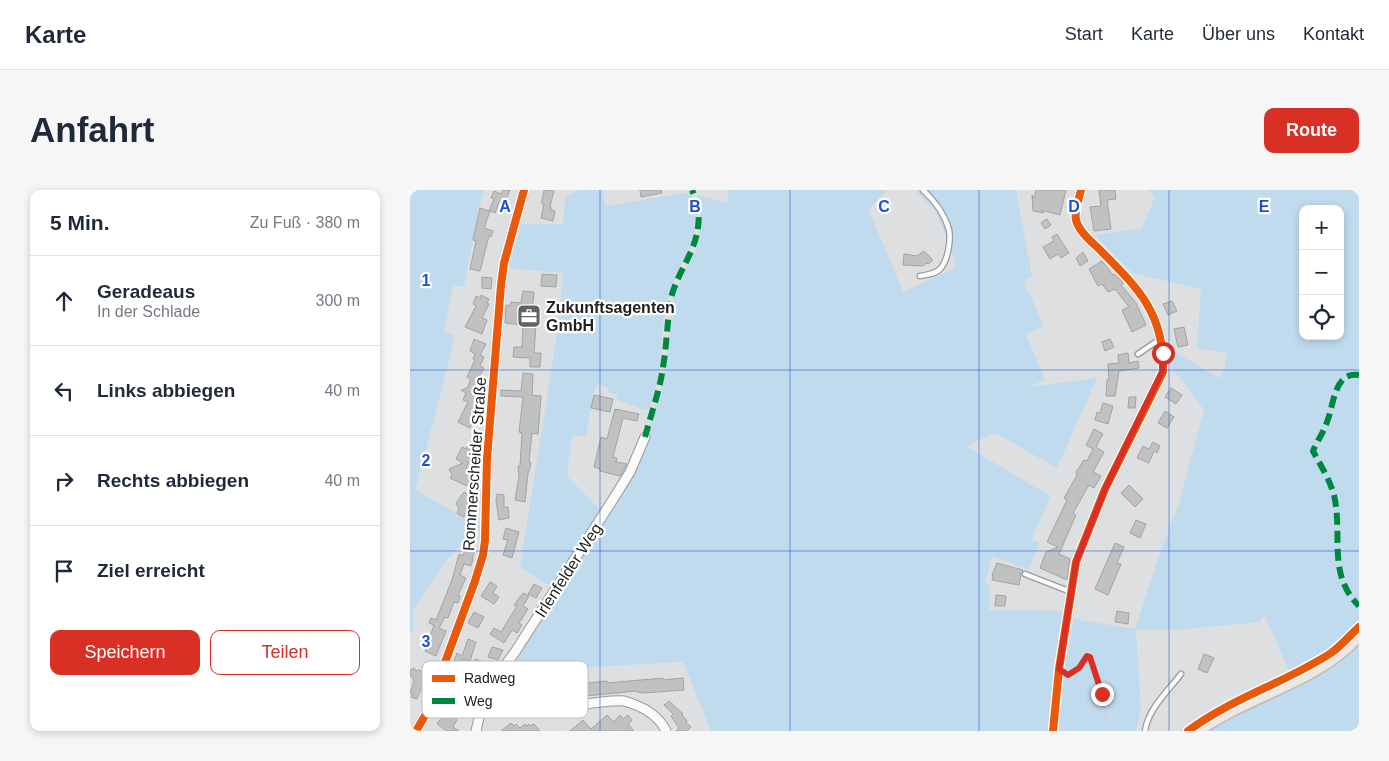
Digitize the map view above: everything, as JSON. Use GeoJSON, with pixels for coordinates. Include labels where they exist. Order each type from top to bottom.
{"type":"FeatureCollection","features":[{"type":"Feature","properties":{"kind":"main road"},"geometry":{"type":"LineString","coordinates":[[1197,731],[1231,710],[1318,668],[1339,654],[1359,635]]}},
{"type":"Feature","properties":{"kind":"street","name":"Rommerscheider Straße"},"geometry":{"type":"LineString","coordinates":[[444,661],[474,581],[485,542],[487,459],[501,285],[504,263],[524,190]]}},
{"type":"Feature","properties":{"kind":"street"},"geometry":{"type":"LineString","coordinates":[[1053,731],[1059,669],[1076,562],[1105,489],[1162,372],[1163,353],[1157,324],[1142,294],[1082,232],[1076,220],[1076,210],[1081,190]]}},
{"type":"Feature","properties":{"kind":"street","name":"Irlenfelder Weg"},"geometry":{"type":"LineString","coordinates":[[509,661],[630,472],[645,437]]}},
{"type":"Feature","properties":{"kind":"street"},"geometry":{"type":"LineString","coordinates":[[588,704],[621,701],[648,711],[661,721],[666,731]]}},
{"type":"Feature","properties":{"kind":"street","name":"Rommerscheider Straße"},"geometry":{"type":"LineString","coordinates":[[416,731],[424,718]]}},
{"type":"Feature","properties":{"kind":"street"},"geometry":{"type":"LineString","coordinates":[[476,731],[481,718]]}},
{"type":"Feature","properties":{"kind":"lane"},"geometry":{"type":"LineString","coordinates":[[920,276],[931,274],[941,268],[949,249],[949,230],[939,209],[923,190]]}},
{"type":"Feature","properties":{"kind":"lane"},"geometry":{"type":"LineString","coordinates":[[1138,354],[1160,338]]}},
{"type":"Feature","properties":{"kind":"lane"},"geometry":{"type":"LineString","coordinates":[[1025,574],[1071,592]]}},
{"type":"Feature","properties":{"kind":"lane"},"geometry":{"type":"LineString","coordinates":[[1145,731],[1146,723],[1159,701],[1181,674]]}},
{"type":"Feature","properties":{"kind":"path"},"geometry":{"type":"LineString","coordinates":[[1059,669],[1068,675],[1079,668],[1087,656],[1090,657],[1102,694],[1106,731]]}},
{"type":"Feature","properties":{"kind":"path"},"geometry":{"type":"LineString","coordinates":[[622,731],[667,699],[688,696]]}},
{"type":"Feature","properties":{"kind":"path"},"geometry":{"type":"LineString","coordinates":[[558,718],[569,731]]}},
{"type":"Feature","properties":{"kind":"shaded area"},"geometry":{"type":"Polygon","coordinates":[[[410,190],[485,190],[479,207],[464,287],[453,285],[444,332],[455,336],[415,490],[481,527],[446,561],[413,611],[413,632],[410,631],[410,190]]]}},
{"type":"Feature","properties":{"kind":"shaded area"},"geometry":{"type":"Polygon","coordinates":[[[580,190],[602,190],[606,206],[691,192],[697,213],[695,234],[690,250],[682,263],[669,294],[664,314],[659,376],[650,408],[646,410],[617,400],[618,395],[610,393],[608,388],[598,383],[593,394],[586,437],[572,435],[567,476],[601,511],[553,587],[520,567],[558,328],[563,273],[509,268],[521,224],[563,224],[565,197],[580,190]]]}},
{"type":"Feature","properties":{"kind":"shaded area"},"geometry":{"type":"Polygon","coordinates":[[[728,190],[887,190],[869,210],[903,292],[955,268],[952,249],[935,211],[915,190],[1016,190],[1032,276],[1024,282],[1044,326],[1026,334],[1045,380],[1028,387],[1097,378],[1057,468],[995,433],[966,446],[1050,496],[1032,539],[1039,543],[1029,570],[992,556],[985,583],[990,584],[989,610],[1062,612],[1054,665],[1048,731],[711,731],[683,662],[588,667],[588,661],[512,661],[641,452],[664,379],[674,294],[697,247],[701,219],[697,195],[728,203],[728,190]]]}},
{"type":"Feature","properties":{"kind":"shaded area"},"geometry":{"type":"Polygon","coordinates":[[[1149,190],[1359,190],[1359,618],[1328,649],[1289,671],[1264,614],[1260,622],[1175,630],[1136,629],[1141,709],[1136,731],[1059,731],[1065,666],[1074,617],[1080,620],[1135,629],[1179,502],[1204,410],[1166,360],[1166,347],[1220,378],[1225,366],[1226,353],[1197,348],[1201,289],[1132,273],[1095,235],[1142,228],[1155,197],[1149,190]]]}},
{"type":"Feature","properties":{"kind":"shaded area"},"geometry":{"type":"Polygon","coordinates":[[[1359,642],[1359,731],[1204,731],[1359,642]]]}},
{"type":"Feature","properties":{"kind":"building"},"geometry":{"type":"Polygon","coordinates":[[[503,190],[510,190],[504,204],[499,202],[495,213],[490,211],[484,228],[493,231],[491,237],[489,236],[480,271],[470,269],[476,241],[473,240],[480,208],[489,211],[494,199],[491,198],[494,191],[501,194],[503,190]]]}},
{"type":"Feature","properties":{"kind":"building"},"geometry":{"type":"Polygon","coordinates":[[[544,190],[554,191],[550,207],[551,210],[555,211],[553,221],[541,218],[544,190]]]}},
{"type":"Feature","properties":{"kind":"building"},"geometry":{"type":"Polygon","coordinates":[[[640,190],[661,190],[662,193],[641,197],[640,190]]]}},
{"type":"Feature","properties":{"kind":"building"},"geometry":{"type":"Polygon","coordinates":[[[1036,190],[1066,190],[1060,215],[1041,210],[1044,213],[1033,211],[1032,195],[1034,198],[1036,190]]]}},
{"type":"Feature","properties":{"kind":"building"},"geometry":{"type":"Polygon","coordinates":[[[1099,190],[1115,190],[1116,199],[1107,200],[1111,229],[1094,231],[1090,207],[1101,206],[1099,190]]]}},
{"type":"Feature","properties":{"kind":"building"},"geometry":{"type":"Polygon","coordinates":[[[1047,219],[1051,225],[1045,229],[1041,223],[1047,219]]]}},
{"type":"Feature","properties":{"kind":"building"},"geometry":{"type":"Polygon","coordinates":[[[1057,234],[1069,253],[1061,258],[1058,254],[1050,259],[1043,247],[1054,241],[1052,237],[1057,234]]]}},
{"type":"Feature","properties":{"kind":"building"},"geometry":{"type":"Polygon","coordinates":[[[924,251],[933,260],[928,264],[923,266],[903,265],[904,254],[917,256],[924,251]]]}},
{"type":"Feature","properties":{"kind":"building"},"geometry":{"type":"Polygon","coordinates":[[[1083,252],[1088,261],[1080,266],[1076,258],[1083,252]]]}},
{"type":"Feature","properties":{"kind":"building"},"geometry":{"type":"Polygon","coordinates":[[[1102,261],[1113,275],[1121,280],[1123,284],[1121,285],[1136,303],[1146,325],[1132,332],[1122,310],[1129,307],[1115,289],[1108,292],[1102,284],[1098,286],[1089,269],[1102,261]]]}},
{"type":"Feature","properties":{"kind":"building"},"geometry":{"type":"Polygon","coordinates":[[[542,274],[557,275],[556,287],[541,286],[542,274]]]}},
{"type":"Feature","properties":{"kind":"building"},"geometry":{"type":"Polygon","coordinates":[[[482,277],[492,278],[491,289],[482,288],[482,277]]]}},
{"type":"Feature","properties":{"kind":"building"},"geometry":{"type":"Polygon","coordinates":[[[523,291],[534,292],[532,311],[537,311],[534,353],[541,353],[540,367],[530,367],[530,358],[513,357],[514,347],[522,347],[523,325],[505,323],[506,305],[510,306],[511,302],[521,303],[523,291]]]}},
{"type":"Feature","properties":{"kind":"building"},"geometry":{"type":"Polygon","coordinates":[[[481,295],[489,299],[487,303],[489,304],[482,318],[487,320],[482,334],[465,327],[476,306],[473,304],[476,296],[481,298],[481,295]]]}},
{"type":"Feature","properties":{"kind":"building"},"geometry":{"type":"Polygon","coordinates":[[[1172,301],[1177,311],[1168,315],[1163,304],[1172,301]]]}},
{"type":"Feature","properties":{"kind":"building"},"geometry":{"type":"Polygon","coordinates":[[[1184,327],[1188,345],[1178,347],[1174,329],[1184,327]]]}},
{"type":"Feature","properties":{"kind":"building"},"geometry":{"type":"Polygon","coordinates":[[[474,339],[486,344],[480,355],[484,357],[480,366],[484,368],[478,379],[483,381],[477,398],[479,399],[473,412],[477,414],[470,428],[458,422],[468,402],[463,400],[466,393],[461,390],[467,388],[471,379],[467,377],[475,360],[473,359],[475,354],[470,351],[474,339]]]}},
{"type":"Feature","properties":{"kind":"building"},"geometry":{"type":"Polygon","coordinates":[[[1110,339],[1114,347],[1105,351],[1102,342],[1110,339]]]}},
{"type":"Feature","properties":{"kind":"building"},"geometry":{"type":"Polygon","coordinates":[[[1128,353],[1129,363],[1138,361],[1139,368],[1119,371],[1115,396],[1106,396],[1107,380],[1109,380],[1108,364],[1119,363],[1118,355],[1128,353]]]}},
{"type":"Feature","properties":{"kind":"building"},"geometry":{"type":"Polygon","coordinates":[[[523,373],[533,374],[532,395],[541,396],[538,434],[532,433],[529,462],[531,462],[525,502],[515,500],[519,476],[518,466],[520,466],[522,433],[519,432],[523,397],[501,396],[501,390],[521,391],[523,373]]]}},
{"type":"Feature","properties":{"kind":"building"},"geometry":{"type":"Polygon","coordinates":[[[1171,388],[1182,395],[1176,404],[1165,397],[1171,388]]]}},
{"type":"Feature","properties":{"kind":"building"},"geometry":{"type":"Polygon","coordinates":[[[594,395],[613,399],[610,412],[591,408],[594,395]]]}},
{"type":"Feature","properties":{"kind":"building"},"geometry":{"type":"Polygon","coordinates":[[[1129,397],[1136,397],[1135,408],[1128,408],[1129,397]]]}},
{"type":"Feature","properties":{"kind":"building"},"geometry":{"type":"Polygon","coordinates":[[[1103,403],[1113,406],[1108,424],[1095,420],[1097,412],[1100,413],[1103,403]]]}},
{"type":"Feature","properties":{"kind":"building"},"geometry":{"type":"Polygon","coordinates":[[[615,409],[639,414],[637,421],[623,418],[613,457],[617,458],[616,462],[627,464],[620,476],[600,471],[600,469],[594,467],[601,437],[607,439],[615,409]]]}},
{"type":"Feature","properties":{"kind":"building"},"geometry":{"type":"Polygon","coordinates":[[[1165,411],[1174,417],[1167,428],[1158,423],[1165,411]]]}},
{"type":"Feature","properties":{"kind":"building"},"geometry":{"type":"Polygon","coordinates":[[[1094,429],[1103,434],[1096,447],[1104,452],[1093,472],[1101,476],[1094,488],[1089,485],[1073,513],[1076,515],[1059,554],[1070,559],[1067,580],[1040,568],[1046,552],[1058,547],[1047,542],[1067,500],[1064,498],[1077,475],[1076,472],[1084,460],[1087,461],[1093,449],[1086,445],[1094,429]]]}},
{"type":"Feature","properties":{"kind":"building"},"geometry":{"type":"Polygon","coordinates":[[[1153,442],[1160,446],[1157,453],[1154,451],[1149,463],[1137,458],[1143,446],[1149,449],[1153,442]]]}},
{"type":"Feature","properties":{"kind":"building"},"geometry":{"type":"Polygon","coordinates":[[[468,445],[476,449],[466,468],[473,472],[467,486],[450,478],[452,475],[449,469],[463,463],[456,459],[462,447],[466,449],[468,445]]]}},
{"type":"Feature","properties":{"kind":"building"},"geometry":{"type":"Polygon","coordinates":[[[1129,485],[1143,499],[1135,507],[1121,493],[1129,485]]]}},
{"type":"Feature","properties":{"kind":"building"},"geometry":{"type":"Polygon","coordinates":[[[464,492],[474,498],[464,517],[457,513],[459,509],[456,503],[464,492]]]}},
{"type":"Feature","properties":{"kind":"building"},"geometry":{"type":"Polygon","coordinates":[[[497,494],[504,495],[504,507],[508,507],[509,518],[499,520],[496,501],[497,494]]]}},
{"type":"Feature","properties":{"kind":"building"},"geometry":{"type":"Polygon","coordinates":[[[1136,520],[1146,524],[1140,538],[1130,533],[1136,520]]]}},
{"type":"Feature","properties":{"kind":"building"},"geometry":{"type":"Polygon","coordinates":[[[506,528],[519,532],[512,558],[503,555],[508,540],[503,539],[506,528]]]}},
{"type":"Feature","properties":{"kind":"building"},"geometry":{"type":"Polygon","coordinates":[[[1115,543],[1124,547],[1117,563],[1121,564],[1108,595],[1095,589],[1115,543]]]}},
{"type":"Feature","properties":{"kind":"building"},"geometry":{"type":"Polygon","coordinates":[[[466,547],[475,550],[473,559],[471,566],[464,564],[460,575],[466,578],[458,595],[460,596],[458,603],[454,602],[448,618],[445,617],[439,628],[446,631],[436,656],[425,651],[434,625],[429,623],[431,618],[436,620],[452,580],[459,554],[463,556],[466,547]]]}},
{"type":"Feature","properties":{"kind":"building"},"geometry":{"type":"Polygon","coordinates":[[[997,563],[1023,570],[1019,585],[992,580],[997,563]]]}},
{"type":"Feature","properties":{"kind":"building"},"geometry":{"type":"Polygon","coordinates":[[[490,582],[497,586],[493,593],[499,597],[494,604],[481,596],[490,582]]]}},
{"type":"Feature","properties":{"kind":"building"},"geometry":{"type":"Polygon","coordinates":[[[534,584],[542,588],[536,598],[528,594],[534,584]]]}},
{"type":"Feature","properties":{"kind":"building"},"geometry":{"type":"Polygon","coordinates":[[[523,593],[529,596],[523,606],[528,609],[519,623],[522,625],[517,633],[512,630],[504,643],[490,634],[494,628],[501,632],[517,606],[514,605],[523,593]]]}},
{"type":"Feature","properties":{"kind":"building"},"geometry":{"type":"Polygon","coordinates":[[[996,595],[1006,596],[1005,606],[995,606],[996,595]]]}},
{"type":"Feature","properties":{"kind":"building"},"geometry":{"type":"Polygon","coordinates":[[[1117,611],[1129,613],[1128,624],[1115,622],[1117,611]]]}},
{"type":"Feature","properties":{"kind":"building"},"geometry":{"type":"Polygon","coordinates":[[[474,612],[484,617],[478,628],[468,623],[474,612]]]}},
{"type":"Feature","properties":{"kind":"building"},"geometry":{"type":"Polygon","coordinates":[[[468,639],[476,642],[470,661],[462,659],[461,661],[454,661],[457,653],[462,656],[468,639]]]}},
{"type":"Feature","properties":{"kind":"building"},"geometry":{"type":"Polygon","coordinates":[[[492,647],[503,650],[498,660],[488,657],[492,647]]]}},
{"type":"Feature","properties":{"kind":"building"},"geometry":{"type":"Polygon","coordinates":[[[1204,654],[1214,658],[1207,673],[1198,669],[1204,654]]]}},
{"type":"Feature","properties":{"kind":"building"},"geometry":{"type":"Polygon","coordinates":[[[414,668],[416,671],[422,671],[422,686],[417,699],[411,697],[413,694],[410,693],[414,681],[410,670],[414,668]]]}},
{"type":"Feature","properties":{"kind":"building"},"geometry":{"type":"Polygon","coordinates":[[[683,678],[684,690],[644,693],[637,691],[588,696],[588,683],[607,681],[607,683],[683,678]]]}},
{"type":"Feature","properties":{"kind":"building"},"geometry":{"type":"Polygon","coordinates":[[[669,701],[683,714],[686,722],[691,727],[687,731],[676,731],[679,728],[671,716],[673,714],[664,705],[669,701]]]}},
{"type":"Feature","properties":{"kind":"building"},"geometry":{"type":"Polygon","coordinates":[[[607,715],[614,722],[620,715],[623,719],[628,715],[632,720],[628,724],[634,731],[570,731],[583,720],[591,729],[607,715]]]}},
{"type":"Feature","properties":{"kind":"building"},"geometry":{"type":"Polygon","coordinates":[[[441,718],[454,718],[457,720],[453,727],[459,731],[447,731],[437,724],[441,718]]]}},
{"type":"Feature","properties":{"kind":"building"},"geometry":{"type":"Polygon","coordinates":[[[511,723],[514,726],[516,724],[520,728],[525,724],[531,726],[534,724],[540,731],[501,731],[511,723]]]}},
{"type":"Feature","properties":{"kind":"marked path"},"geometry":{"type":"LineString","coordinates":[[645,437],[662,376],[671,298],[693,246],[699,222],[697,203],[692,190]]}},
{"type":"Feature","properties":{"kind":"marked path"},"geometry":{"type":"LineString","coordinates":[[1359,375],[1351,375],[1344,378],[1340,384],[1336,391],[1326,426],[1313,451],[1334,494],[1337,514],[1338,556],[1343,582],[1349,594],[1359,606]]}},
{"type":"Feature","properties":{"kind":"cycle path"},"geometry":{"type":"LineString","coordinates":[[446,661],[483,555],[487,459],[501,285],[504,263],[524,190]]}},
{"type":"Feature","properties":{"kind":"cycle path"},"geometry":{"type":"LineString","coordinates":[[1053,731],[1059,669],[1076,562],[1105,489],[1163,372],[1159,334],[1154,318],[1146,304],[1126,277],[1080,229],[1076,220],[1076,213],[1081,190]]}},
{"type":"Feature","properties":{"kind":"cycle path"},"geometry":{"type":"LineString","coordinates":[[1188,731],[1222,709],[1313,664],[1331,653],[1359,627]]}},
{"type":"Feature","properties":{"kind":"cycle path"},"geometry":{"type":"LineString","coordinates":[[416,731],[424,718]]}},
{"type":"Feature","properties":{"kind":"place","name":"Zukunftsagenten GmbH"},"geometry":{"type":"Point","coordinates":[529,316]}},
{"type":"Feature","properties":{"kind":"route"},"geometry":{"type":"LineString","coordinates":[[1102,694],[1090,657],[1087,656],[1079,668],[1068,675],[1059,669],[1076,562],[1105,489],[1162,372],[1163,353]]}}]}
